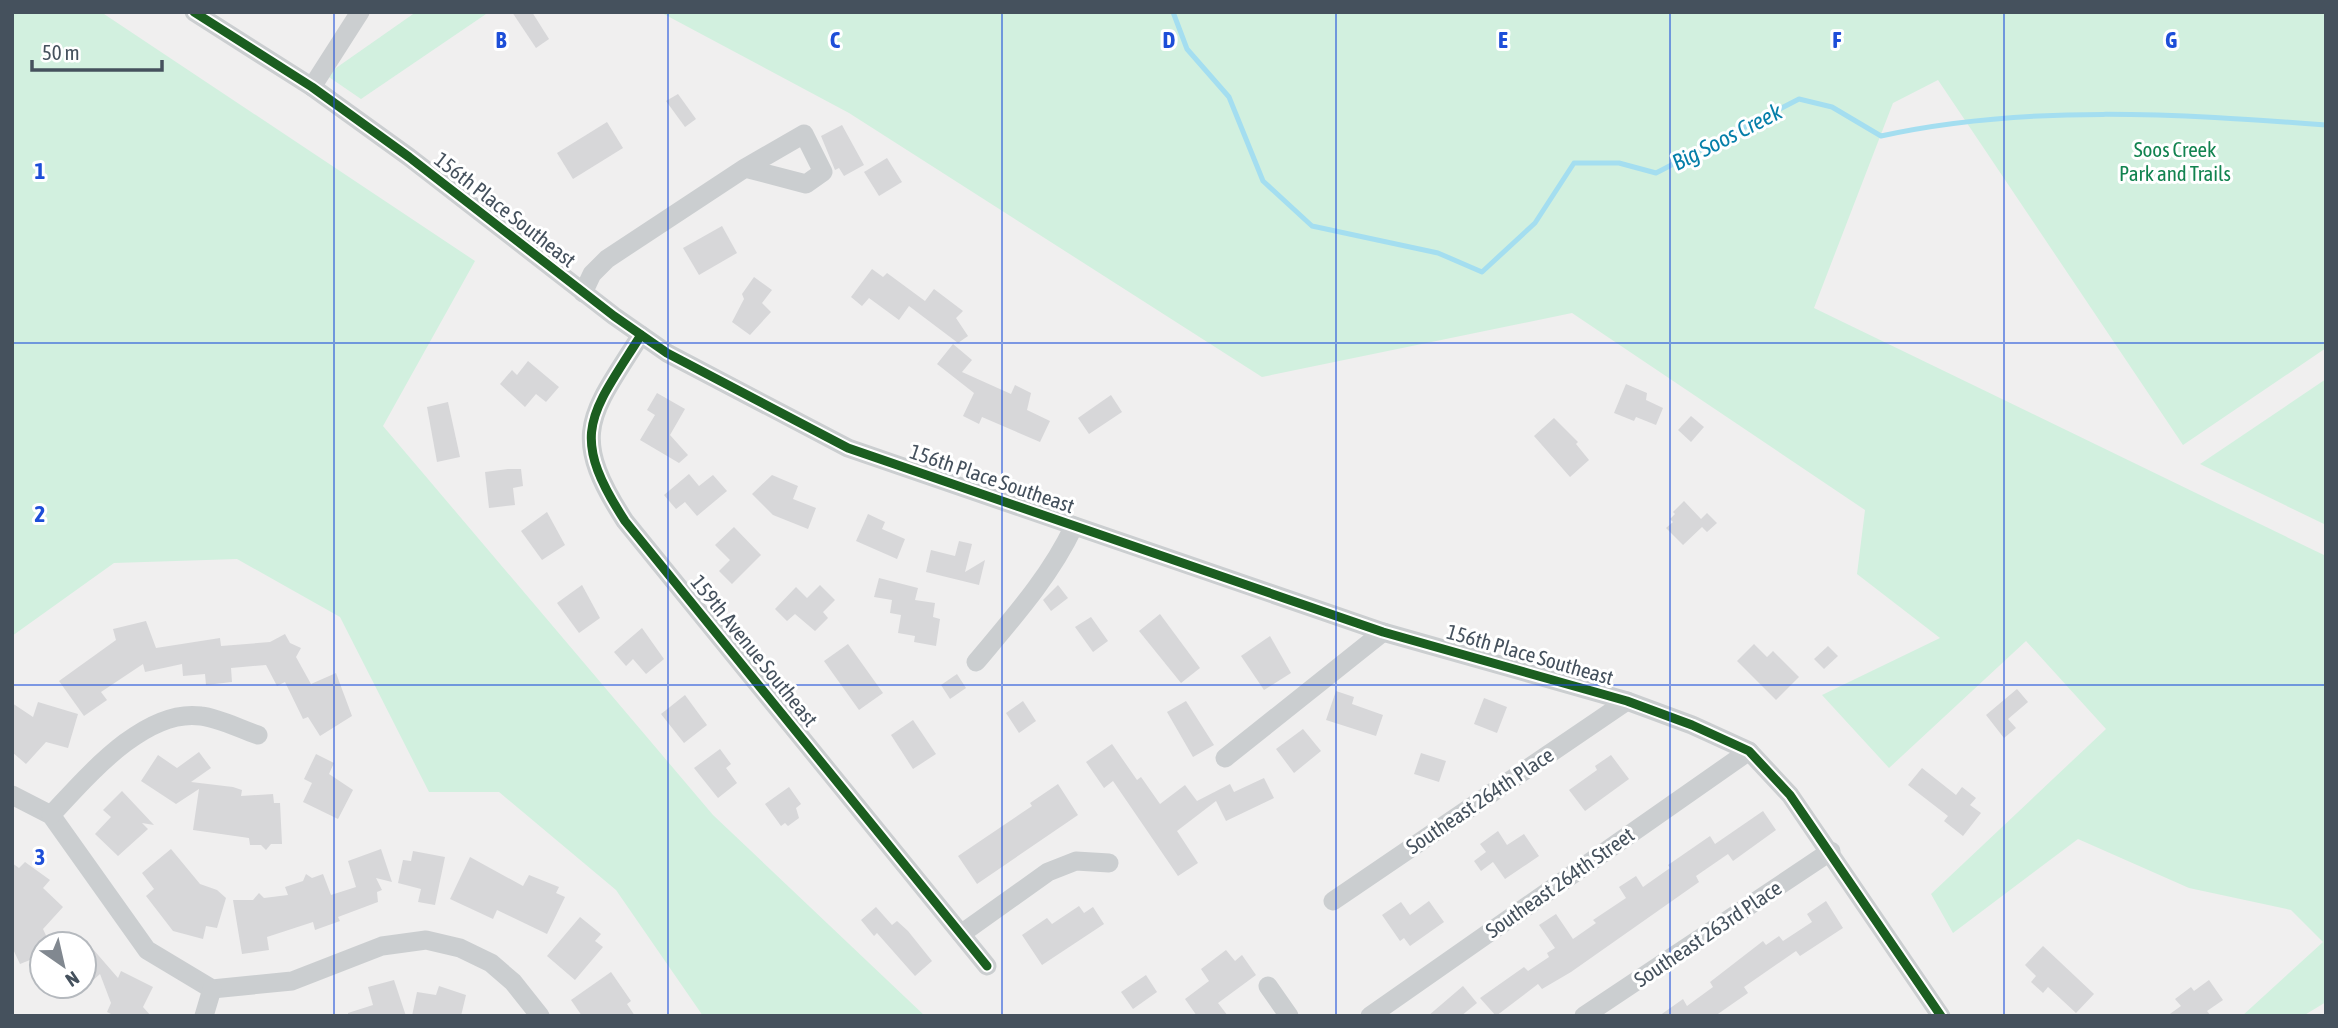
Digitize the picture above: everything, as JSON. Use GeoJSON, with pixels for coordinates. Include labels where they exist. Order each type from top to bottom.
{"type":"FeatureCollection","features":[{"type":"Feature","properties":{"kind":"street","name":"156th Place Southeast"},"geometry":{"type":"LineString","coordinates":[[194,12],[312,87],[409,157],[641,335],[695,368],[848,448],[1383,632],[1627,701],[1692,725],[1749,751],[1790,795],[1831,851],[1941,1016]]}},
{"type":"Feature","properties":{"kind":"street"},"geometry":{"type":"LineString","coordinates":[[312,87],[360,12]]}},
{"type":"Feature","properties":{"kind":"street"},"geometry":{"type":"LineString","coordinates":[[583,293],[592,274],[607,258],[745,168]]}},
{"type":"Feature","properties":{"kind":"street","name":"159th Avenue Southeast"},"geometry":{"type":"LineString","coordinates":[[641,335],[599,401],[591,421],[590,451],[607,494],[634,532],[987,966]]}},
{"type":"Feature","properties":{"kind":"street"},"geometry":{"type":"LineString","coordinates":[[975,662],[1041,582],[1061,554],[1074,526]]}},
{"type":"Feature","properties":{"kind":"street"},"geometry":{"type":"LineString","coordinates":[[1225,758],[1383,632]]}},
{"type":"Feature","properties":{"kind":"street","name":"Southeast 264th Place"},"geometry":{"type":"LineString","coordinates":[[1333,901],[1627,701]]}},
{"type":"Feature","properties":{"kind":"street"},"geometry":{"type":"LineString","coordinates":[[51,815],[95,769],[134,736],[164,721],[200,715],[258,735]]}},
{"type":"Feature","properties":{"kind":"street","name":"Southeast 264th Street"},"geometry":{"type":"LineString","coordinates":[[1370,1016],[1749,751]]}},
{"type":"Feature","properties":{"kind":"street"},"geometry":{"type":"LineString","coordinates":[[12,795],[51,815],[127,926],[148,950],[212,989],[292,981],[382,946],[426,940],[460,948],[491,963],[513,982],[540,1016]]}},
{"type":"Feature","properties":{"kind":"street","name":"Southeast 263rd Place"},"geometry":{"type":"LineString","coordinates":[[1584,1016],[1831,851]]}},
{"type":"Feature","properties":{"kind":"street"},"geometry":{"type":"LineString","coordinates":[[961,934],[1048,872],[1076,861],[1109,863]]}},
{"type":"Feature","properties":{"kind":"street"},"geometry":{"type":"LineString","coordinates":[[1268,986],[1289,1016]]}},
{"type":"Feature","properties":{"kind":"street"},"geometry":{"type":"LineString","coordinates":[[204,1016],[212,989]]}},
{"type":"Feature","properties":{"kind":"green space"},"geometry":{"type":"Polygon","coordinates":[[[12,12],[101,12],[475,261],[383,426],[713,815],[925,1016],[703,1016],[616,890],[499,792],[429,792],[340,617],[237,559],[114,563],[12,636],[12,12]]]}},
{"type":"Feature","properties":{"kind":"green space"},"geometry":{"type":"Polygon","coordinates":[[[416,12],[489,12],[361,99],[326,75],[416,12]]]}},
{"type":"Feature","properties":{"kind":"green space","name":"Soos Creek Park and Trails"},"geometry":{"type":"Polygon","coordinates":[[[660,12],[2326,12],[2326,348],[2183,445],[1938,80],[1893,103],[1814,308],[2326,556],[2326,1002],[2303,1016],[2242,1016],[2323,942],[2291,910],[2189,888],[2078,839],[1953,933],[1931,894],[2106,729],[2026,641],[1889,768],[1822,695],[1940,638],[1857,574],[1865,510],[1572,313],[1262,377],[849,113],[660,12]]]}},
{"type":"Feature","properties":{"kind":"green space"},"geometry":{"type":"Polygon","coordinates":[[[2326,379],[2326,525],[2200,464],[2326,379]]]}},
{"type":"Feature","properties":{"kind":"building"},"geometry":{"type":"Polygon","coordinates":[[[512,12],[532,12],[549,39],[536,48],[512,12]]]}},
{"type":"Feature","properties":{"kind":"building"},"geometry":{"type":"Polygon","coordinates":[[[678,94],[696,119],[685,127],[666,101],[678,94]]]}},
{"type":"Feature","properties":{"kind":"building"},"geometry":{"type":"Polygon","coordinates":[[[607,122],[623,148],[573,179],[557,153],[607,122]]]}},
{"type":"Feature","properties":{"kind":"building"},"geometry":{"type":"Polygon","coordinates":[[[842,125],[864,165],[844,176],[839,168],[835,170],[821,136],[842,125]]]}},
{"type":"Feature","properties":{"kind":"building"},"geometry":{"type":"Polygon","coordinates":[[[887,158],[902,182],[879,196],[864,172],[887,158]]]}},
{"type":"Feature","properties":{"kind":"building"},"geometry":{"type":"Polygon","coordinates":[[[722,226],[737,253],[699,275],[683,248],[722,226]]]}},
{"type":"Feature","properties":{"kind":"building"},"geometry":{"type":"Polygon","coordinates":[[[872,269],[883,277],[887,273],[925,301],[934,289],[963,311],[956,318],[968,336],[958,343],[909,306],[899,320],[869,298],[862,306],[851,297],[872,269]]]}},
{"type":"Feature","properties":{"kind":"building"},"geometry":{"type":"Polygon","coordinates":[[[754,277],[772,290],[762,303],[771,312],[750,335],[732,322],[744,299],[742,294],[754,277]]]}},
{"type":"Feature","properties":{"kind":"building"},"geometry":{"type":"Polygon","coordinates":[[[953,344],[972,360],[962,372],[1011,394],[1015,385],[1031,393],[1027,410],[1050,421],[1040,442],[982,417],[979,424],[963,416],[974,393],[937,364],[953,344]]]}},
{"type":"Feature","properties":{"kind":"building"},"geometry":{"type":"Polygon","coordinates":[[[528,361],[559,387],[546,402],[536,394],[525,407],[500,384],[512,370],[517,375],[528,361]]]}},
{"type":"Feature","properties":{"kind":"building"},"geometry":{"type":"Polygon","coordinates":[[[1626,384],[1647,393],[1646,400],[1663,408],[1656,425],[1636,417],[1634,421],[1614,413],[1626,384]]]}},
{"type":"Feature","properties":{"kind":"building"},"geometry":{"type":"Polygon","coordinates":[[[657,393],[685,409],[670,435],[688,455],[679,463],[640,440],[655,415],[647,410],[657,393]]]}},
{"type":"Feature","properties":{"kind":"building"},"geometry":{"type":"Polygon","coordinates":[[[1111,395],[1122,412],[1089,434],[1078,418],[1111,395]]]}},
{"type":"Feature","properties":{"kind":"building"},"geometry":{"type":"Polygon","coordinates":[[[448,402],[460,457],[437,462],[427,407],[448,402]]]}},
{"type":"Feature","properties":{"kind":"building"},"geometry":{"type":"Polygon","coordinates":[[[1691,416],[1704,427],[1691,442],[1678,430],[1691,416]]]}},
{"type":"Feature","properties":{"kind":"building"},"geometry":{"type":"Polygon","coordinates":[[[1554,418],[1578,442],[1576,444],[1589,460],[1570,477],[1534,436],[1554,418]]]}},
{"type":"Feature","properties":{"kind":"building"},"geometry":{"type":"Polygon","coordinates":[[[521,469],[523,486],[513,488],[515,505],[489,508],[485,472],[521,469]]]}},
{"type":"Feature","properties":{"kind":"building"},"geometry":{"type":"Polygon","coordinates":[[[689,474],[699,486],[713,475],[727,491],[697,516],[685,502],[676,509],[664,495],[689,474]]]}},
{"type":"Feature","properties":{"kind":"building"},"geometry":{"type":"Polygon","coordinates":[[[772,475],[798,486],[793,499],[816,508],[808,529],[773,515],[752,494],[772,475]]]}},
{"type":"Feature","properties":{"kind":"building"},"geometry":{"type":"Polygon","coordinates":[[[1684,501],[1701,519],[1707,513],[1717,523],[1707,532],[1702,527],[1683,545],[1666,528],[1673,522],[1670,519],[1675,514],[1673,512],[1684,501]]]}},
{"type":"Feature","properties":{"kind":"building"},"geometry":{"type":"Polygon","coordinates":[[[547,512],[565,545],[542,560],[521,531],[547,512]]]}},
{"type":"Feature","properties":{"kind":"building"},"geometry":{"type":"Polygon","coordinates":[[[868,514],[885,522],[882,529],[905,539],[897,559],[856,541],[868,514]]]}},
{"type":"Feature","properties":{"kind":"building"},"geometry":{"type":"Polygon","coordinates":[[[734,527],[761,555],[732,584],[719,571],[730,560],[715,545],[734,527]]]}},
{"type":"Feature","properties":{"kind":"building"},"geometry":{"type":"Polygon","coordinates":[[[959,541],[972,544],[965,572],[985,560],[979,585],[926,572],[931,550],[955,556],[959,541]]]}},
{"type":"Feature","properties":{"kind":"building"},"geometry":{"type":"Polygon","coordinates":[[[879,578],[918,588],[915,600],[935,603],[933,617],[940,619],[936,646],[914,642],[915,636],[898,633],[901,615],[890,613],[892,600],[874,597],[879,578]]]}},
{"type":"Feature","properties":{"kind":"building"},"geometry":{"type":"Polygon","coordinates":[[[582,585],[600,618],[579,633],[557,603],[582,585]]]}},
{"type":"Feature","properties":{"kind":"building"},"geometry":{"type":"Polygon","coordinates":[[[820,585],[835,600],[823,612],[828,618],[815,631],[795,614],[787,621],[775,609],[796,587],[807,598],[820,585]]]}},
{"type":"Feature","properties":{"kind":"building"},"geometry":{"type":"Polygon","coordinates":[[[1058,585],[1068,598],[1051,611],[1043,600],[1058,585]]]}},
{"type":"Feature","properties":{"kind":"building"},"geometry":{"type":"Polygon","coordinates":[[[1160,614],[1200,668],[1181,683],[1139,631],[1160,614]]]}},
{"type":"Feature","properties":{"kind":"building"},"geometry":{"type":"Polygon","coordinates":[[[1091,617],[1108,641],[1093,652],[1075,627],[1091,617]]]}},
{"type":"Feature","properties":{"kind":"building"},"geometry":{"type":"Polygon","coordinates":[[[146,621],[156,648],[220,638],[221,646],[270,642],[285,634],[290,643],[301,648],[296,657],[311,684],[336,673],[352,716],[320,736],[308,717],[303,719],[285,682],[277,686],[266,665],[231,668],[232,682],[206,685],[205,674],[183,676],[182,664],[145,672],[143,664],[101,692],[107,700],[84,716],[59,681],[116,640],[113,629],[146,621]]]}},
{"type":"Feature","properties":{"kind":"building"},"geometry":{"type":"Polygon","coordinates":[[[642,628],[664,659],[646,674],[633,659],[626,666],[614,652],[642,628]]]}},
{"type":"Feature","properties":{"kind":"building"},"geometry":{"type":"Polygon","coordinates":[[[1270,636],[1291,673],[1264,690],[1241,656],[1270,636]]]}},
{"type":"Feature","properties":{"kind":"building"},"geometry":{"type":"Polygon","coordinates":[[[848,644],[883,693],[859,710],[824,661],[848,644]]]}},
{"type":"Feature","properties":{"kind":"building"},"geometry":{"type":"Polygon","coordinates":[[[1754,644],[1767,657],[1773,651],[1799,677],[1776,700],[1737,661],[1754,644]]]}},
{"type":"Feature","properties":{"kind":"building"},"geometry":{"type":"Polygon","coordinates":[[[1828,646],[1838,656],[1824,669],[1814,659],[1828,646]]]}},
{"type":"Feature","properties":{"kind":"building"},"geometry":{"type":"Polygon","coordinates":[[[957,674],[966,688],[950,699],[941,685],[957,674]]]}},
{"type":"Feature","properties":{"kind":"building"},"geometry":{"type":"Polygon","coordinates":[[[2017,689],[2028,702],[2008,719],[2016,728],[2004,738],[1986,715],[2017,689]]]}},
{"type":"Feature","properties":{"kind":"building"},"geometry":{"type":"Polygon","coordinates":[[[1336,691],[1354,697],[1352,704],[1383,715],[1376,736],[1326,720],[1336,691]]]}},
{"type":"Feature","properties":{"kind":"building"},"geometry":{"type":"Polygon","coordinates":[[[685,695],[707,725],[684,743],[661,714],[685,695]]]}},
{"type":"Feature","properties":{"kind":"building"},"geometry":{"type":"Polygon","coordinates":[[[1484,698],[1507,707],[1497,733],[1474,724],[1484,698]]]}},
{"type":"Feature","properties":{"kind":"building"},"geometry":{"type":"Polygon","coordinates":[[[1023,701],[1036,721],[1019,733],[1006,713],[1023,701]]]}},
{"type":"Feature","properties":{"kind":"building"},"geometry":{"type":"Polygon","coordinates":[[[1186,701],[1214,745],[1193,757],[1167,712],[1186,701]]]}},
{"type":"Feature","properties":{"kind":"building"},"geometry":{"type":"Polygon","coordinates":[[[38,702],[78,714],[68,748],[46,742],[26,764],[12,752],[12,703],[33,717],[38,702]]]}},
{"type":"Feature","properties":{"kind":"building"},"geometry":{"type":"Polygon","coordinates":[[[913,720],[936,754],[913,769],[891,735],[913,720]]]}},
{"type":"Feature","properties":{"kind":"building"},"geometry":{"type":"Polygon","coordinates":[[[1303,729],[1321,751],[1294,773],[1276,749],[1303,729]]]}},
{"type":"Feature","properties":{"kind":"building"},"geometry":{"type":"Polygon","coordinates":[[[1112,744],[1137,780],[1141,777],[1160,804],[1185,785],[1197,801],[1230,784],[1234,792],[1264,778],[1274,798],[1226,821],[1216,801],[1177,831],[1198,863],[1178,876],[1113,781],[1104,788],[1086,762],[1112,744]]]}},
{"type":"Feature","properties":{"kind":"building"},"geometry":{"type":"Polygon","coordinates":[[[720,749],[731,764],[726,768],[737,783],[718,798],[694,768],[720,749]]]}},
{"type":"Feature","properties":{"kind":"building"},"geometry":{"type":"Polygon","coordinates":[[[199,752],[211,768],[191,782],[233,787],[242,790],[241,796],[273,794],[274,803],[280,803],[282,844],[271,844],[266,850],[261,845],[250,845],[249,838],[193,830],[199,789],[176,804],[141,781],[158,755],[177,768],[199,752]]]}},
{"type":"Feature","properties":{"kind":"building"},"geometry":{"type":"Polygon","coordinates":[[[1421,753],[1446,761],[1439,782],[1414,774],[1421,753]]]}},
{"type":"Feature","properties":{"kind":"building"},"geometry":{"type":"Polygon","coordinates":[[[316,754],[334,763],[329,774],[353,790],[338,819],[303,802],[312,783],[304,779],[316,754]]]}},
{"type":"Feature","properties":{"kind":"building"},"geometry":{"type":"Polygon","coordinates":[[[1611,755],[1629,779],[1585,811],[1569,790],[1597,770],[1595,766],[1611,755]]]}},
{"type":"Feature","properties":{"kind":"building"},"geometry":{"type":"Polygon","coordinates":[[[1922,768],[1956,795],[1962,787],[1976,798],[1970,805],[1981,813],[1963,836],[1944,821],[1948,816],[1908,785],[1922,768]]]}},
{"type":"Feature","properties":{"kind":"building"},"geometry":{"type":"Polygon","coordinates":[[[1058,784],[1078,815],[977,884],[958,856],[1032,806],[1030,803],[1058,784]]]}},
{"type":"Feature","properties":{"kind":"building"},"geometry":{"type":"Polygon","coordinates":[[[789,787],[801,804],[796,808],[799,818],[788,826],[785,823],[781,826],[765,804],[789,787]]]}},
{"type":"Feature","properties":{"kind":"building"},"geometry":{"type":"Polygon","coordinates":[[[122,791],[154,825],[142,823],[148,829],[118,856],[95,834],[111,817],[103,810],[122,791]]]}},
{"type":"Feature","properties":{"kind":"building"},"geometry":{"type":"Polygon","coordinates":[[[1763,811],[1776,830],[1733,861],[1728,854],[1696,876],[1699,882],[1571,972],[1542,989],[1538,984],[1496,1016],[1480,998],[1524,967],[1528,971],[1549,957],[1547,953],[1555,948],[1539,925],[1556,914],[1573,939],[1596,923],[1593,920],[1626,898],[1619,887],[1636,876],[1643,887],[1670,868],[1668,865],[1710,836],[1715,844],[1763,811]]]}},
{"type":"Feature","properties":{"kind":"building"},"geometry":{"type":"Polygon","coordinates":[[[1498,831],[1507,845],[1524,834],[1539,856],[1505,879],[1493,862],[1481,871],[1474,861],[1486,852],[1480,844],[1498,831]]]}},
{"type":"Feature","properties":{"kind":"building"},"geometry":{"type":"Polygon","coordinates":[[[171,849],[200,884],[217,890],[226,898],[217,928],[206,926],[203,939],[173,931],[146,896],[154,889],[142,873],[171,849]]]}},
{"type":"Feature","properties":{"kind":"building"},"geometry":{"type":"Polygon","coordinates":[[[381,849],[392,882],[376,878],[382,890],[377,892],[378,902],[338,917],[340,921],[315,930],[313,922],[267,937],[269,950],[242,954],[233,900],[253,900],[259,893],[264,898],[288,895],[285,887],[303,881],[306,874],[312,878],[323,874],[331,895],[356,887],[348,861],[381,849]]]}},
{"type":"Feature","properties":{"kind":"building"},"geometry":{"type":"Polygon","coordinates":[[[413,851],[445,857],[435,905],[418,902],[421,889],[398,883],[403,860],[411,861],[413,851]]]}},
{"type":"Feature","properties":{"kind":"building"},"geometry":{"type":"Polygon","coordinates":[[[470,857],[523,886],[529,875],[559,887],[556,893],[565,897],[547,934],[497,910],[493,919],[450,899],[470,857]]]}},
{"type":"Feature","properties":{"kind":"building"},"geometry":{"type":"Polygon","coordinates":[[[25,862],[50,880],[43,888],[63,907],[43,930],[28,930],[28,961],[20,964],[12,947],[12,863],[19,868],[25,862]]]}},
{"type":"Feature","properties":{"kind":"building"},"geometry":{"type":"Polygon","coordinates":[[[1429,901],[1444,922],[1410,946],[1404,938],[1400,941],[1382,915],[1401,902],[1410,915],[1429,901]]]}},
{"type":"Feature","properties":{"kind":"building"},"geometry":{"type":"Polygon","coordinates":[[[1826,901],[1843,928],[1800,956],[1796,951],[1744,987],[1748,993],[1715,1016],[1659,1016],[1683,999],[1687,1006],[1713,987],[1710,982],[1763,941],[1766,945],[1779,936],[1783,941],[1812,922],[1807,914],[1826,901]]]}},
{"type":"Feature","properties":{"kind":"building"},"geometry":{"type":"Polygon","coordinates":[[[1079,906],[1084,913],[1093,907],[1104,924],[1042,965],[1022,935],[1047,918],[1052,924],[1079,906]]]}},
{"type":"Feature","properties":{"kind":"building"},"geometry":{"type":"Polygon","coordinates":[[[876,907],[892,925],[897,921],[908,931],[932,961],[915,976],[877,933],[874,936],[861,920],[876,907]]]}},
{"type":"Feature","properties":{"kind":"building"},"geometry":{"type":"Polygon","coordinates":[[[580,917],[601,934],[595,941],[603,947],[575,980],[547,956],[580,917]]]}},
{"type":"Feature","properties":{"kind":"building"},"geometry":{"type":"Polygon","coordinates":[[[2043,946],[2094,994],[2076,1013],[2048,987],[2043,993],[2031,982],[2036,976],[2025,965],[2043,946]]]}},
{"type":"Feature","properties":{"kind":"building"},"geometry":{"type":"Polygon","coordinates":[[[1226,950],[1235,961],[1242,955],[1256,975],[1218,1003],[1228,1016],[1197,1016],[1185,999],[1209,981],[1201,969],[1226,950]]]}},
{"type":"Feature","properties":{"kind":"building"},"geometry":{"type":"Polygon","coordinates":[[[98,955],[118,978],[121,971],[153,987],[143,1007],[151,1016],[115,1016],[107,1012],[111,1003],[100,974],[98,976],[98,955]]]}},
{"type":"Feature","properties":{"kind":"building"},"geometry":{"type":"Polygon","coordinates":[[[611,972],[631,1001],[627,1004],[635,1016],[582,1016],[571,1000],[611,972]]]}},
{"type":"Feature","properties":{"kind":"building"},"geometry":{"type":"Polygon","coordinates":[[[1146,975],[1157,992],[1133,1009],[1121,992],[1146,975]]]}},
{"type":"Feature","properties":{"kind":"building"},"geometry":{"type":"Polygon","coordinates":[[[394,980],[406,1016],[348,1016],[348,1013],[373,1005],[368,987],[394,980]]]}},
{"type":"Feature","properties":{"kind":"building"},"geometry":{"type":"Polygon","coordinates":[[[2209,980],[2223,1000],[2207,1011],[2211,1016],[2167,1016],[2181,1006],[2175,999],[2191,987],[2194,991],[2209,980]]]}},
{"type":"Feature","properties":{"kind":"building"},"geometry":{"type":"Polygon","coordinates":[[[439,986],[466,995],[461,1016],[412,1016],[417,992],[436,995],[439,986]]]}},
{"type":"Feature","properties":{"kind":"building"},"geometry":{"type":"Polygon","coordinates":[[[1463,986],[1477,1003],[1461,1016],[1428,1016],[1463,986]]]}},
{"type":"Feature","properties":{"kind":"waterway","name":"Big Soos Creek"},"geometry":{"type":"LineString","coordinates":[[1173,12],[1187,49],[1229,97],[1263,181],[1312,226],[1438,253],[1482,272],[1535,223],[1574,163],[1619,163],[1656,173],[1799,99],[1832,107],[1881,136],[1991,119],[2103,114],[2326,125]]}},
{"type":"Feature","properties":{"kind":"cycle path"},"geometry":{"type":"LineString","coordinates":[[194,12],[312,87],[409,157],[614,316],[667,353],[848,448],[1383,632],[1627,701],[1692,725],[1749,751],[1790,795],[1941,1016]]}},
{"type":"Feature","properties":{"kind":"cycle path"},"geometry":{"type":"LineString","coordinates":[[641,335],[598,406],[593,425],[592,445],[596,466],[607,491],[625,521],[987,966]]}}]}
